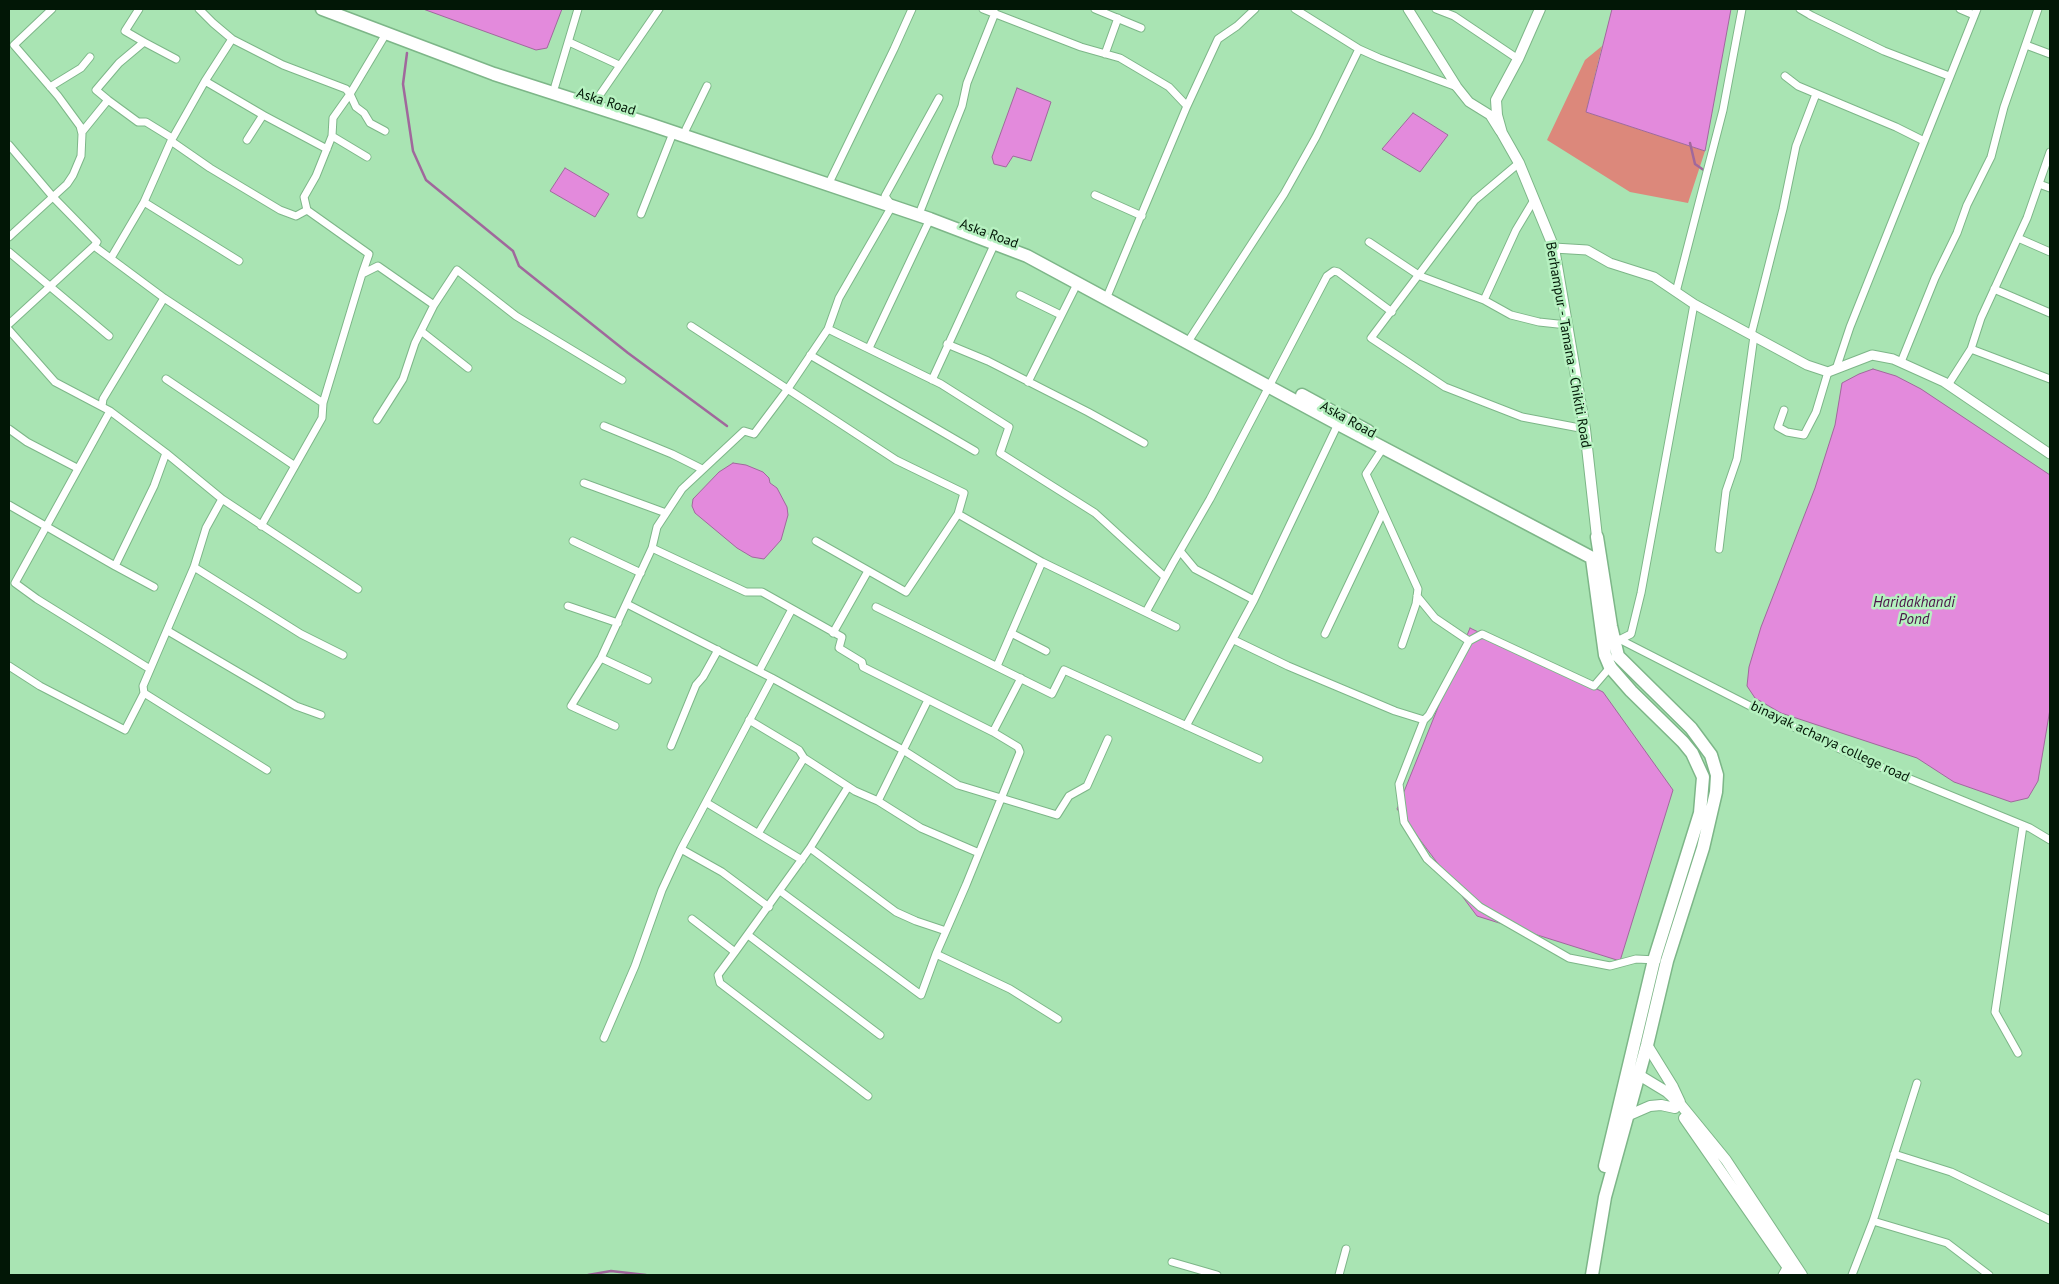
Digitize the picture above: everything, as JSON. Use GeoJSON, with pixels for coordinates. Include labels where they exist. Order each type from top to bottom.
{"type":"FeatureCollection","features":[{"type":"Feature","properties":{"kind":"highway"},"geometry":{"type":"LineString","coordinates":[[322,9],[388,31],[494,74],[595,102],[673,133],[829,182]]}},
{"type":"Feature","properties":{"kind":"highway","name":"Aska Road"},"geometry":{"type":"LineString","coordinates":[[340,9],[388,31],[555,86],[595,102],[686,129],[829,182],[888,201],[921,209],[1026,248],[1107,296],[1191,337],[1270,383],[1596,551]]}},
{"type":"Feature","properties":{"kind":"highway"},"geometry":{"type":"LineString","coordinates":[[888,201],[1027,256],[1077,284],[1107,296],[1270,383],[1338,424],[1383,448],[1596,551]]}},
{"type":"Feature","properties":{"kind":"highway"},"geometry":{"type":"LineString","coordinates":[[1596,551],[1616,639],[1614,661]]}},
{"type":"Feature","properties":{"kind":"highway"},"geometry":{"type":"LineString","coordinates":[[1592,1275],[1605,1197],[1627,1116],[1632,1075],[1660,961],[1700,813],[1703,777],[1692,753],[1631,691],[1614,661],[1605,655],[1596,551]]}},
{"type":"Feature","properties":{"kind":"highway"},"geometry":{"type":"LineString","coordinates":[[1583,1275],[1615,1120],[1632,1075],[1647,1045],[1660,961]]}},
{"type":"Feature","properties":{"kind":"main road","name":"Berhampur - Tamana - Chikiti Road"},"geometry":{"type":"LineString","coordinates":[[1540,9],[1518,59],[1496,100],[1497,115],[1502,133],[1519,162],[1554,248],[1585,429],[1596,551]]}},
{"type":"Feature","properties":{"kind":"main road"},"geometry":{"type":"LineString","coordinates":[[1647,1045],[1673,1088],[1678,1107],[1726,1160],[1802,1275]]}},
{"type":"Feature","properties":{"kind":"main road"},"geometry":{"type":"LineString","coordinates":[[1632,1075],[1667,1092],[1787,1272]]}},
{"type":"Feature","properties":{"kind":"main road"},"geometry":{"type":"LineString","coordinates":[[1627,1116],[1650,1106],[1678,1107]]}},
{"type":"Feature","properties":{"kind":"street"},"geometry":{"type":"LineString","coordinates":[[9,236],[67,184],[73,175],[80,156],[82,132],[80,126],[50,87],[12,48],[52,9]]}},
{"type":"Feature","properties":{"kind":"street"},"geometry":{"type":"LineString","coordinates":[[139,9],[125,31],[176,59]]}},
{"type":"Feature","properties":{"kind":"street"},"geometry":{"type":"LineString","coordinates":[[199,9],[232,39],[283,65],[346,89],[356,107],[364,113],[370,123],[385,131]]}},
{"type":"Feature","properties":{"kind":"street"},"geometry":{"type":"LineString","coordinates":[[555,86],[578,9]]}},
{"type":"Feature","properties":{"kind":"street"},"geometry":{"type":"LineString","coordinates":[[595,102],[658,9]]}},
{"type":"Feature","properties":{"kind":"street"},"geometry":{"type":"LineString","coordinates":[[829,182],[912,9]]}},
{"type":"Feature","properties":{"kind":"street"},"geometry":{"type":"LineString","coordinates":[[983,9],[1081,47],[1120,58],[1169,87],[1187,106]]}},
{"type":"Feature","properties":{"kind":"street"},"geometry":{"type":"LineString","coordinates":[[1095,9],[1141,28]]}},
{"type":"Feature","properties":{"kind":"street"},"geometry":{"type":"LineString","coordinates":[[1107,296],[1187,106],[1218,39],[1237,26],[1255,9]]}},
{"type":"Feature","properties":{"kind":"street"},"geometry":{"type":"LineString","coordinates":[[1295,9],[1359,49],[1458,87]]}},
{"type":"Feature","properties":{"kind":"street"},"geometry":{"type":"LineString","coordinates":[[1408,9],[1458,87],[1470,102],[1490,115],[1502,133]]}},
{"type":"Feature","properties":{"kind":"street"},"geometry":{"type":"LineString","coordinates":[[1436,9],[1454,16],[1518,59]]}},
{"type":"Feature","properties":{"kind":"street"},"geometry":{"type":"LineString","coordinates":[[1676,292],[1723,110],[1742,9]]}},
{"type":"Feature","properties":{"kind":"street"},"geometry":{"type":"LineString","coordinates":[[1800,9],[1884,51],[1949,76]]}},
{"type":"Feature","properties":{"kind":"street"},"geometry":{"type":"LineString","coordinates":[[1784,410],[1778,427],[1788,432],[1804,435],[1816,412],[1976,12],[1960,9]]}},
{"type":"Feature","properties":{"kind":"street"},"geometry":{"type":"LineString","coordinates":[[1901,362],[1927,302],[1935,278],[1957,233],[1967,205],[1991,157],[2004,107],[2038,9]]}},
{"type":"Feature","properties":{"kind":"street"},"geometry":{"type":"LineString","coordinates":[[921,209],[962,106],[967,83],[995,13]]}},
{"type":"Feature","properties":{"kind":"street"},"geometry":{"type":"LineString","coordinates":[[1105,54],[1118,18]]}},
{"type":"Feature","properties":{"kind":"street"},"geometry":{"type":"LineString","coordinates":[[261,526],[322,418],[323,402],[368,254],[307,210],[304,197],[332,136],[333,118],[350,94],[388,31]]}},
{"type":"Feature","properties":{"kind":"street"},"geometry":{"type":"LineString","coordinates":[[111,258],[144,202],[172,140],[204,81],[232,39]]}},
{"type":"Feature","properties":{"kind":"street"},"geometry":{"type":"LineString","coordinates":[[144,42],[118,63],[96,90],[138,122],[146,122],[210,168],[280,210],[296,216],[307,210]]}},
{"type":"Feature","properties":{"kind":"street"},"geometry":{"type":"LineString","coordinates":[[569,42],[619,66]]}},
{"type":"Feature","properties":{"kind":"street"},"geometry":{"type":"LineString","coordinates":[[2026,45],[2050,54]]}},
{"type":"Feature","properties":{"kind":"street"},"geometry":{"type":"LineString","coordinates":[[1191,337],[1288,186],[1316,137],[1359,49]]}},
{"type":"Feature","properties":{"kind":"street"},"geometry":{"type":"LineString","coordinates":[[50,87],[81,68],[90,57]]}},
{"type":"Feature","properties":{"kind":"street"},"geometry":{"type":"LineString","coordinates":[[1785,76],[1798,86],[1896,127],[1924,141]]}},
{"type":"Feature","properties":{"kind":"street"},"geometry":{"type":"LineString","coordinates":[[204,81],[262,115],[327,149]]}},
{"type":"Feature","properties":{"kind":"street"},"geometry":{"type":"LineString","coordinates":[[686,129],[707,86]]}},
{"type":"Feature","properties":{"kind":"street"},"geometry":{"type":"LineString","coordinates":[[1719,549],[1726,491],[1737,459],[1753,336],[1796,146],[1816,94]]}},
{"type":"Feature","properties":{"kind":"street"},"geometry":{"type":"LineString","coordinates":[[615,726],[572,706],[601,658],[618,623],[652,548],[657,527],[682,489],[702,469],[744,431],[754,434],[787,390],[828,329],[839,298],[939,98]]}},
{"type":"Feature","properties":{"kind":"street"},"geometry":{"type":"LineString","coordinates":[[82,132],[108,100]]}},
{"type":"Feature","properties":{"kind":"street"},"geometry":{"type":"LineString","coordinates":[[247,140],[262,115]]}},
{"type":"Feature","properties":{"kind":"street"},"geometry":{"type":"LineString","coordinates":[[641,214],[673,133]]}},
{"type":"Feature","properties":{"kind":"street"},"geometry":{"type":"LineString","coordinates":[[332,136],[367,157]]}},
{"type":"Feature","properties":{"kind":"street"},"geometry":{"type":"LineString","coordinates":[[9,145],[53,197],[97,242],[9,324]]}},
{"type":"Feature","properties":{"kind":"street"},"geometry":{"type":"LineString","coordinates":[[1948,385],[1971,349],[1981,318],[2018,238],[2050,152]]}},
{"type":"Feature","properties":{"kind":"street"},"geometry":{"type":"LineString","coordinates":[[1519,162],[1475,200],[1420,276],[1371,338],[1445,387],[1522,417],[1585,429]]}},
{"type":"Feature","properties":{"kind":"street"},"geometry":{"type":"LineString","coordinates":[[2039,184],[2050,188]]}},
{"type":"Feature","properties":{"kind":"street"},"geometry":{"type":"LineString","coordinates":[[1095,195],[1142,216]]}},
{"type":"Feature","properties":{"kind":"street"},"geometry":{"type":"LineString","coordinates":[[1484,300],[1516,230],[1534,200]]}},
{"type":"Feature","properties":{"kind":"street"},"geometry":{"type":"LineString","coordinates":[[144,202],[239,261]]}},
{"type":"Feature","properties":{"kind":"street"},"geometry":{"type":"LineString","coordinates":[[869,348],[930,218]]}},
{"type":"Feature","properties":{"kind":"street"},"geometry":{"type":"LineString","coordinates":[[2018,238],[2050,252]]}},
{"type":"Feature","properties":{"kind":"street"},"geometry":{"type":"LineString","coordinates":[[1369,242],[1420,276],[1484,300],[1511,315],[1539,322],[1567,325]]}},
{"type":"Feature","properties":{"kind":"street"},"geometry":{"type":"LineString","coordinates":[[932,380],[995,243]]}},
{"type":"Feature","properties":{"kind":"street"},"geometry":{"type":"LineString","coordinates":[[94,246],[164,298],[323,402]]}},
{"type":"Feature","properties":{"kind":"street"},"geometry":{"type":"LineString","coordinates":[[1554,248],[1587,250],[1610,263],[1654,277],[1694,304],[1807,365],[1832,371],[1872,355],[1894,359],[1948,385],[2050,454]]}},
{"type":"Feature","properties":{"kind":"street"},"geometry":{"type":"LineString","coordinates":[[9,252],[109,336]]}},
{"type":"Feature","properties":{"kind":"street"},"geometry":{"type":"LineString","coordinates":[[362,274],[378,266],[434,305]]}},
{"type":"Feature","properties":{"kind":"street"},"geometry":{"type":"LineString","coordinates":[[377,420],[403,379],[421,331],[434,305],[446,290],[457,270],[516,316],[622,380]]}},
{"type":"Feature","properties":{"kind":"street"},"geometry":{"type":"LineString","coordinates":[[1146,612],[1210,499],[1327,276],[1334,271],[1338,272],[1392,312]]}},
{"type":"Feature","properties":{"kind":"street"},"geometry":{"type":"LineString","coordinates":[[1028,382],[1077,284]]}},
{"type":"Feature","properties":{"kind":"street"},"geometry":{"type":"LineString","coordinates":[[1994,288],[2050,313]]}},
{"type":"Feature","properties":{"kind":"street"},"geometry":{"type":"LineString","coordinates":[[1020,295],[1061,315]]}},
{"type":"Feature","properties":{"kind":"street"},"geometry":{"type":"LineString","coordinates":[[102,406],[103,399],[164,298]]}},
{"type":"Feature","properties":{"kind":"street"},"geometry":{"type":"LineString","coordinates":[[1616,639],[1631,634],[1641,594],[1694,304]]}},
{"type":"Feature","properties":{"kind":"street"},"geometry":{"type":"LineString","coordinates":[[690,326],[896,460],[964,494],[958,514],[906,592],[816,541]]}},
{"type":"Feature","properties":{"kind":"street"},"geometry":{"type":"LineString","coordinates":[[828,329],[932,380],[1010,427],[1000,453],[1095,513],[1165,577]]}},
{"type":"Feature","properties":{"kind":"street"},"geometry":{"type":"LineString","coordinates":[[9,330],[55,382],[110,411],[166,453],[222,499],[358,589]]}},
{"type":"Feature","properties":{"kind":"street"},"geometry":{"type":"LineString","coordinates":[[421,331],[468,368]]}},
{"type":"Feature","properties":{"kind":"street"},"geometry":{"type":"LineString","coordinates":[[947,344],[981,357],[1144,443]]}},
{"type":"Feature","properties":{"kind":"street"},"geometry":{"type":"LineString","coordinates":[[1971,349],[2050,380]]}},
{"type":"Feature","properties":{"kind":"street"},"geometry":{"type":"LineString","coordinates":[[810,355],[975,451]]}},
{"type":"Feature","properties":{"kind":"street"},"geometry":{"type":"LineString","coordinates":[[166,379],[295,466]]}},
{"type":"Feature","properties":{"kind":"street"},"geometry":{"type":"LineString","coordinates":[[110,411],[12,581],[37,599],[150,669]]}},
{"type":"Feature","properties":{"kind":"street"},"geometry":{"type":"LineString","coordinates":[[1186,726],[1234,640],[1338,424]]}},
{"type":"Feature","properties":{"kind":"street"},"geometry":{"type":"LineString","coordinates":[[604,426],[672,454],[702,469]]}},
{"type":"Feature","properties":{"kind":"street"},"geometry":{"type":"LineString","coordinates":[[9,429],[27,442],[77,468]]}},
{"type":"Feature","properties":{"kind":"street"},"geometry":{"type":"LineString","coordinates":[[1383,448],[1366,474],[1418,589],[1416,604],[1402,644]]}},
{"type":"Feature","properties":{"kind":"street"},"geometry":{"type":"LineString","coordinates":[[115,566],[154,486],[166,453]]}},
{"type":"Feature","properties":{"kind":"street"},"geometry":{"type":"LineString","coordinates":[[584,483],[666,514]]}},
{"type":"Feature","properties":{"kind":"street"},"geometry":{"type":"LineString","coordinates":[[9,666],[40,686],[125,730],[144,693],[143,686],[194,567],[206,528],[222,499]]}},
{"type":"Feature","properties":{"kind":"street"},"geometry":{"type":"LineString","coordinates":[[9,505],[154,588]]}},
{"type":"Feature","properties":{"kind":"street"},"geometry":{"type":"LineString","coordinates":[[1325,634],[1383,512]]}},
{"type":"Feature","properties":{"kind":"street"},"geometry":{"type":"LineString","coordinates":[[958,514],[1042,562],[1176,627]]}},
{"type":"Feature","properties":{"kind":"street"},"geometry":{"type":"LineString","coordinates":[[573,541],[641,573]]}},
{"type":"Feature","properties":{"kind":"street"},"geometry":{"type":"LineString","coordinates":[[652,548],[746,592],[762,592],[842,637],[838,648],[862,662],[863,667],[993,732],[1018,747],[1020,752],[936,954],[921,995],[780,891]]}},
{"type":"Feature","properties":{"kind":"street"},"geometry":{"type":"LineString","coordinates":[[1180,551],[1195,569],[1254,600]]}},
{"type":"Feature","properties":{"kind":"street"},"geometry":{"type":"LineString","coordinates":[[997,666],[1042,562]]}},
{"type":"Feature","properties":{"kind":"street"},"geometry":{"type":"LineString","coordinates":[[194,567],[302,634],[343,654]]}},
{"type":"Feature","properties":{"kind":"street"},"geometry":{"type":"LineString","coordinates":[[833,633],[868,571]]}},
{"type":"Feature","properties":{"kind":"street"},"geometry":{"type":"LineString","coordinates":[[1417,596],[1435,618],[1469,641]]}},
{"type":"Feature","properties":{"kind":"street"},"geometry":{"type":"LineString","coordinates":[[627,604],[772,678],[903,750],[958,785],[1057,815],[1069,796],[1087,786],[1108,739]]}},
{"type":"Feature","properties":{"kind":"street"},"geometry":{"type":"LineString","coordinates":[[568,606],[618,623]]}},
{"type":"Feature","properties":{"kind":"street"},"geometry":{"type":"LineString","coordinates":[[876,607],[1052,694],[1064,670],[1259,759]]}},
{"type":"Feature","properties":{"kind":"street"},"geometry":{"type":"LineString","coordinates":[[759,671],[792,609]]}},
{"type":"Feature","properties":{"kind":"street"},"geometry":{"type":"LineString","coordinates":[[168,631],[296,706],[321,715]]}},
{"type":"Feature","properties":{"kind":"street"},"geometry":{"type":"LineString","coordinates":[[1011,633],[1046,651]]}},
{"type":"Feature","properties":{"kind":"street"},"geometry":{"type":"LineString","coordinates":[[1614,661],[1594,686],[1482,634],[1469,641],[1424,720],[1399,784],[1404,822],[1427,859],[1480,908],[1569,958],[1610,966],[1636,959],[1660,961]]}},
{"type":"Feature","properties":{"kind":"street","name":"binayak acharya college road"},"geometry":{"type":"LineString","coordinates":[[1616,639],[1743,703],[1861,759],[2023,826],[2050,840]]}},
{"type":"Feature","properties":{"kind":"street"},"geometry":{"type":"LineString","coordinates":[[1234,640],[1288,666],[1395,712],[1424,720]]}},
{"type":"Feature","properties":{"kind":"street"},"geometry":{"type":"LineString","coordinates":[[671,746],[696,685],[703,677],[718,650]]}},
{"type":"Feature","properties":{"kind":"street"},"geometry":{"type":"LineString","coordinates":[[601,658],[648,680]]}},
{"type":"Feature","properties":{"kind":"street"},"geometry":{"type":"LineString","coordinates":[[604,1038],[635,966],[662,890],[681,849],[772,678]]}},
{"type":"Feature","properties":{"kind":"street"},"geometry":{"type":"LineString","coordinates":[[993,732],[1021,678]]}},
{"type":"Feature","properties":{"kind":"street"},"geometry":{"type":"LineString","coordinates":[[144,693],[267,770]]}},
{"type":"Feature","properties":{"kind":"street"},"geometry":{"type":"LineString","coordinates":[[878,801],[928,700]]}},
{"type":"Feature","properties":{"kind":"street"},"geometry":{"type":"LineString","coordinates":[[749,720],[799,750],[804,758],[848,787],[878,801],[921,828],[979,853]]}},
{"type":"Feature","properties":{"kind":"street"},"geometry":{"type":"LineString","coordinates":[[759,832],[804,758]]}},
{"type":"Feature","properties":{"kind":"street"},"geometry":{"type":"LineString","coordinates":[[848,787],[802,860],[718,975],[720,983],[868,1096]]}},
{"type":"Feature","properties":{"kind":"street"},"geometry":{"type":"LineString","coordinates":[[707,803],[759,832],[802,860]]}},
{"type":"Feature","properties":{"kind":"street"},"geometry":{"type":"LineString","coordinates":[[2018,1053],[1995,1012],[2023,826]]}},
{"type":"Feature","properties":{"kind":"street"},"geometry":{"type":"LineString","coordinates":[[810,848],[896,912],[946,931]]}},
{"type":"Feature","properties":{"kind":"street"},"geometry":{"type":"LineString","coordinates":[[681,849],[722,872],[768,907]]}},
{"type":"Feature","properties":{"kind":"street"},"geometry":{"type":"LineString","coordinates":[[692,919],[735,952]]}},
{"type":"Feature","properties":{"kind":"street"},"geometry":{"type":"LineString","coordinates":[[748,935],[880,1035]]}},
{"type":"Feature","properties":{"kind":"street"},"geometry":{"type":"LineString","coordinates":[[936,954],[1010,989],[1058,1019]]}},
{"type":"Feature","properties":{"kind":"street"},"geometry":{"type":"LineString","coordinates":[[1852,1275],[1873,1221],[1917,1083]]}},
{"type":"Feature","properties":{"kind":"street"},"geometry":{"type":"LineString","coordinates":[[1894,1154],[1951,1172],[2050,1220]]}},
{"type":"Feature","properties":{"kind":"street"},"geometry":{"type":"LineString","coordinates":[[1873,1221],[1946,1243],[1989,1275]]}},
{"type":"Feature","properties":{"kind":"street"},"geometry":{"type":"LineString","coordinates":[[1339,1275],[1346,1249]]}},
{"type":"Feature","properties":{"kind":"street"},"geometry":{"type":"LineString","coordinates":[[1172,1262],[1217,1275]]}},
{"type":"Feature","properties":{"kind":"shaded area"},"geometry":{"type":"Polygon","coordinates":[[[1602,46],[1586,112],[1705,151],[1688,203],[1630,192],[1547,140],[1585,60],[1602,46]]]}},
{"type":"Feature","properties":{"kind":"water"},"geometry":{"type":"Polygon","coordinates":[[[423,9],[562,9],[547,48],[536,50],[423,9]]]}},
{"type":"Feature","properties":{"kind":"water"},"geometry":{"type":"Polygon","coordinates":[[[1612,9],[1731,9],[1705,151],[1586,112],[1612,9]]]}},
{"type":"Feature","properties":{"kind":"water"},"geometry":{"type":"Polygon","coordinates":[[[1017,88],[1051,102],[1031,161],[1013,156],[1006,167],[994,164],[992,157],[1017,88]]]}},
{"type":"Feature","properties":{"kind":"water"},"geometry":{"type":"Polygon","coordinates":[[[1413,113],[1448,135],[1420,172],[1382,149],[1413,113]]]}},
{"type":"Feature","properties":{"kind":"water"},"geometry":{"type":"Polygon","coordinates":[[[565,168],[609,194],[595,217],[550,191],[565,168]]]}},
{"type":"Feature","properties":{"kind":"water","name":"Haridakhandi Pond"},"geometry":{"type":"Polygon","coordinates":[[[1873,369],[1896,376],[1921,389],[2050,475],[2050,709],[2038,781],[2028,798],[2011,802],[1954,782],[1917,758],[1781,713],[1755,698],[1747,686],[1749,667],[1761,627],[1815,488],[1835,425],[1842,383],[1873,369]]]}},
{"type":"Feature","properties":{"kind":"water"},"geometry":{"type":"Polygon","coordinates":[[[733,463],[746,465],[763,472],[769,478],[770,483],[777,488],[787,507],[788,515],[781,540],[764,559],[752,557],[737,548],[695,513],[692,506],[693,499],[719,472],[733,463]]]}},
{"type":"Feature","properties":{"kind":"water"},"geometry":{"type":"Polygon","coordinates":[[[1470,628],[1603,692],[1673,790],[1620,961],[1477,916],[1397,809],[1470,628]]]}},
{"type":"Feature","properties":{"kind":"waterway"},"geometry":{"type":"LineString","coordinates":[[407,53],[403,84],[413,151],[426,180],[513,251],[519,266],[628,353],[727,426]]}},
{"type":"Feature","properties":{"kind":"waterway"},"geometry":{"type":"LineString","coordinates":[[1690,143],[1695,164],[1705,171]]}},
{"type":"Feature","properties":{"kind":"waterway"},"geometry":{"type":"LineString","coordinates":[[588,1275],[611,1271],[646,1275]]}}]}
